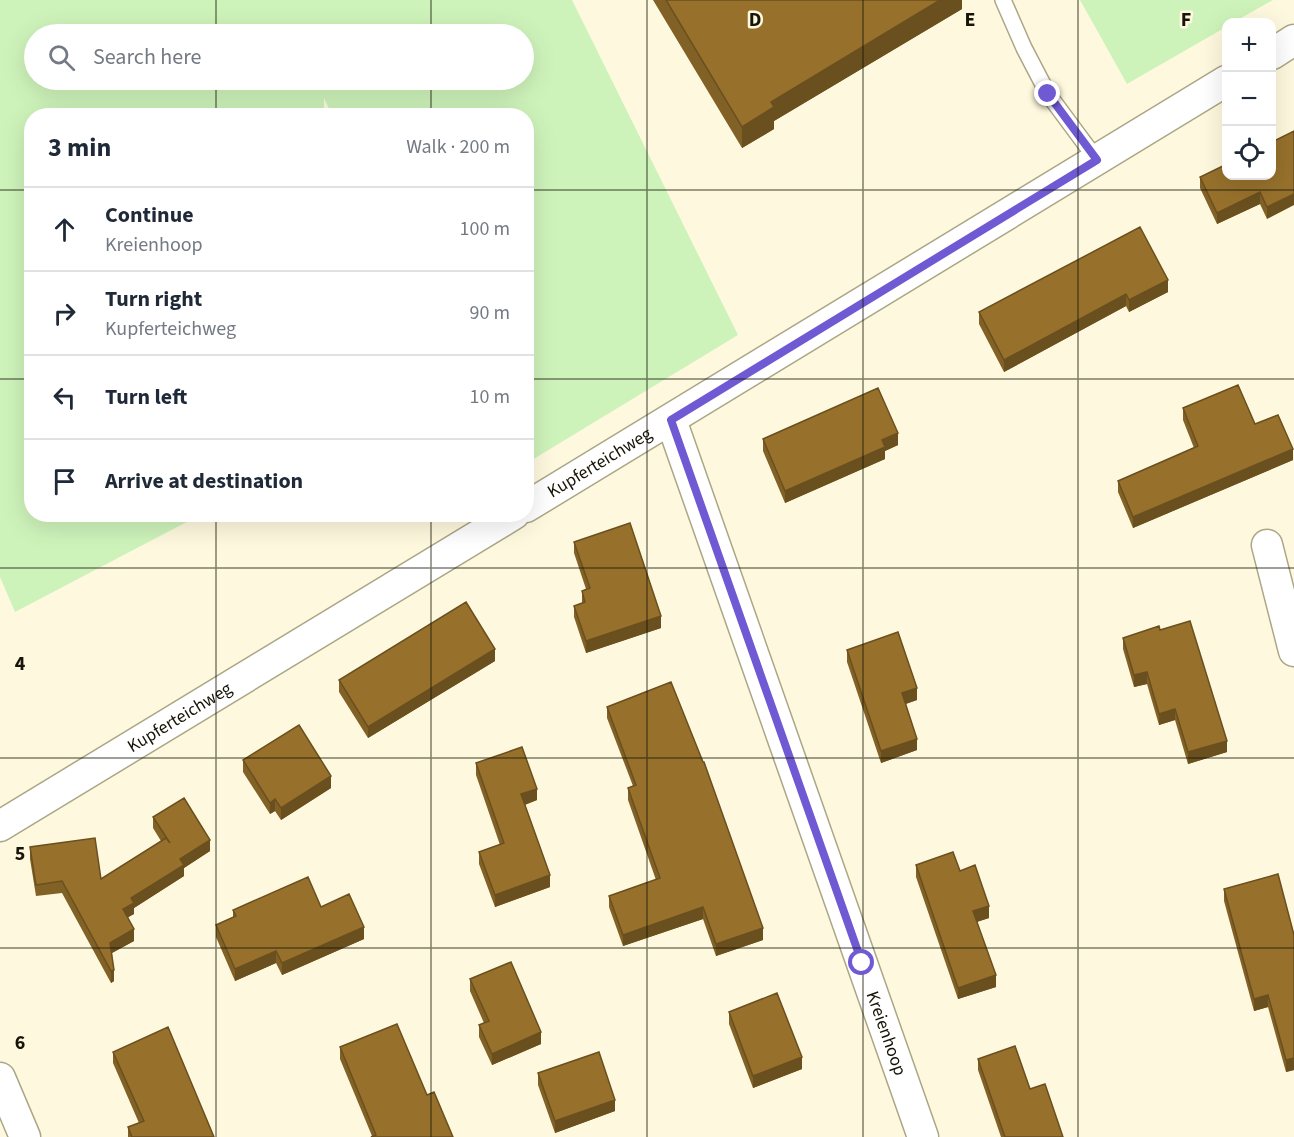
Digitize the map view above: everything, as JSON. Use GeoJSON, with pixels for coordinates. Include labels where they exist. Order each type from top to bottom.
{"type":"FeatureCollection","features":[{"type":"Feature","properties":{"kind":"street"},"geometry":{"type":"LineString","coordinates":[[1276,51],[1294,40]]}},
{"type":"Feature","properties":{"kind":"street","name":"Kupferteichweg"},"geometry":{"type":"LineString","coordinates":[[534,502],[1222,84]]}},
{"type":"Feature","properties":{"kind":"street","name":"Kreienhoop"},"geometry":{"type":"LineString","coordinates":[[671,420],[923,1137]]}},
{"type":"Feature","properties":{"kind":"street","name":"Kupferteichweg"},"geometry":{"type":"LineString","coordinates":[[0,826],[501,522]]}},
{"type":"Feature","properties":{"kind":"street"},"geometry":{"type":"LineString","coordinates":[[1267,545],[1294,651]]}},
{"type":"Feature","properties":{"kind":"street"},"geometry":{"type":"LineString","coordinates":[[0,1078],[25,1137]]}},
{"type":"Feature","properties":{"kind":"lane"},"geometry":{"type":"LineString","coordinates":[[1003,0],[1048,94],[1097,160]]}},
{"type":"Feature","properties":{"kind":"green space"},"geometry":{"type":"Polygon","coordinates":[[[0,0],[572,0],[738,335],[534,459],[534,108],[329,108],[324,98],[324,108],[24,108],[24,522],[187,522],[15,612],[0,577],[0,0]]]}},
{"type":"Feature","properties":{"kind":"green space"},"geometry":{"type":"Polygon","coordinates":[[[1080,0],[1273,0],[1241,18],[1222,18],[1222,29],[1127,84],[1080,0]]]}},
{"type":"Feature","properties":{"kind":"building"},"geometry":{"type":"Polygon","coordinates":[[[666,0],[940,0],[771,102],[774,107],[742,127],[666,0]]]}},
{"type":"Feature","properties":{"kind":"building"},"geometry":{"type":"Polygon","coordinates":[[[1294,131],[1294,194],[1267,207],[1260,192],[1217,213],[1200,177],[1222,166],[1222,180],[1276,180],[1276,140],[1294,131]]]}},
{"type":"Feature","properties":{"kind":"building"},"geometry":{"type":"Polygon","coordinates":[[[1140,227],[1168,280],[1129,300],[1126,294],[1004,360],[979,312],[1140,227]]]}},
{"type":"Feature","properties":{"kind":"building"},"geometry":{"type":"Polygon","coordinates":[[[1238,385],[1255,424],[1278,415],[1293,449],[1133,517],[1118,481],[1198,446],[1183,408],[1238,385]]]}},
{"type":"Feature","properties":{"kind":"building"},"geometry":{"type":"Polygon","coordinates":[[[878,388],[898,433],[882,440],[885,447],[785,491],[763,439],[878,388]]]}},
{"type":"Feature","properties":{"kind":"building"},"geometry":{"type":"Polygon","coordinates":[[[630,523],[661,616],[586,641],[574,606],[585,602],[582,591],[590,588],[574,542],[630,523]]]}},
{"type":"Feature","properties":{"kind":"building"},"geometry":{"type":"Polygon","coordinates":[[[466,602],[495,649],[368,727],[339,680],[466,602]]]}},
{"type":"Feature","properties":{"kind":"building"},"geometry":{"type":"Polygon","coordinates":[[[1190,621],[1227,741],[1188,752],[1175,709],[1159,714],[1147,672],[1134,675],[1123,638],[1159,626],[1160,630],[1190,621]]]}},
{"type":"Feature","properties":{"kind":"building"},"geometry":{"type":"Polygon","coordinates":[[[898,632],[917,688],[902,693],[917,739],[881,751],[847,650],[898,632]]]}},
{"type":"Feature","properties":{"kind":"building"},"geometry":{"type":"Polygon","coordinates":[[[671,682],[704,762],[763,928],[716,944],[703,907],[623,935],[609,896],[660,878],[628,788],[636,785],[607,707],[671,682]]]}},
{"type":"Feature","properties":{"kind":"building"},"geometry":{"type":"Polygon","coordinates":[[[299,725],[331,776],[281,808],[275,799],[270,803],[243,760],[299,725]]]}},
{"type":"Feature","properties":{"kind":"building"},"geometry":{"type":"Polygon","coordinates":[[[522,747],[537,789],[521,794],[550,875],[495,895],[479,852],[504,843],[476,763],[522,747]]]}},
{"type":"Feature","properties":{"kind":"building"},"geometry":{"type":"Polygon","coordinates":[[[184,798],[210,840],[180,859],[184,865],[131,898],[134,903],[123,909],[134,929],[110,943],[114,970],[111,971],[62,881],[36,885],[30,847],[95,838],[101,879],[166,838],[170,843],[153,817],[184,798]]]}},
{"type":"Feature","properties":{"kind":"building"},"geometry":{"type":"Polygon","coordinates":[[[953,852],[960,871],[975,865],[989,906],[973,911],[996,975],[958,988],[916,865],[953,852]]]}},
{"type":"Feature","properties":{"kind":"building"},"geometry":{"type":"Polygon","coordinates":[[[1278,874],[1294,935],[1294,1058],[1286,1060],[1268,995],[1254,999],[1224,889],[1278,874]]]}},
{"type":"Feature","properties":{"kind":"building"},"geometry":{"type":"Polygon","coordinates":[[[308,877],[321,907],[349,894],[364,927],[282,963],[276,951],[235,969],[216,925],[236,916],[233,910],[308,877]]]}},
{"type":"Feature","properties":{"kind":"building"},"geometry":{"type":"Polygon","coordinates":[[[511,962],[541,1032],[492,1054],[479,1025],[489,1021],[470,979],[511,962]]]}},
{"type":"Feature","properties":{"kind":"building"},"geometry":{"type":"Polygon","coordinates":[[[777,993],[802,1057],[753,1076],[729,1012],[777,993]]]}},
{"type":"Feature","properties":{"kind":"building"},"geometry":{"type":"Polygon","coordinates":[[[397,1024],[427,1095],[434,1092],[453,1137],[371,1137],[376,1135],[340,1047],[397,1024]]]}},
{"type":"Feature","properties":{"kind":"building"},"geometry":{"type":"Polygon","coordinates":[[[168,1027],[214,1137],[132,1137],[128,1127],[144,1121],[113,1052],[168,1027]]]}},
{"type":"Feature","properties":{"kind":"building"},"geometry":{"type":"Polygon","coordinates":[[[1015,1046],[1030,1089],[1045,1084],[1063,1137],[1005,1137],[978,1059],[1015,1046]]]}},
{"type":"Feature","properties":{"kind":"building"},"geometry":{"type":"Polygon","coordinates":[[[599,1052],[615,1100],[555,1121],[538,1073],[599,1052]]]}},
{"type":"Feature","properties":{"kind":"route"},"geometry":{"type":"LineString","coordinates":[[862,963],[671,420],[1097,160],[1048,94]]}}]}
